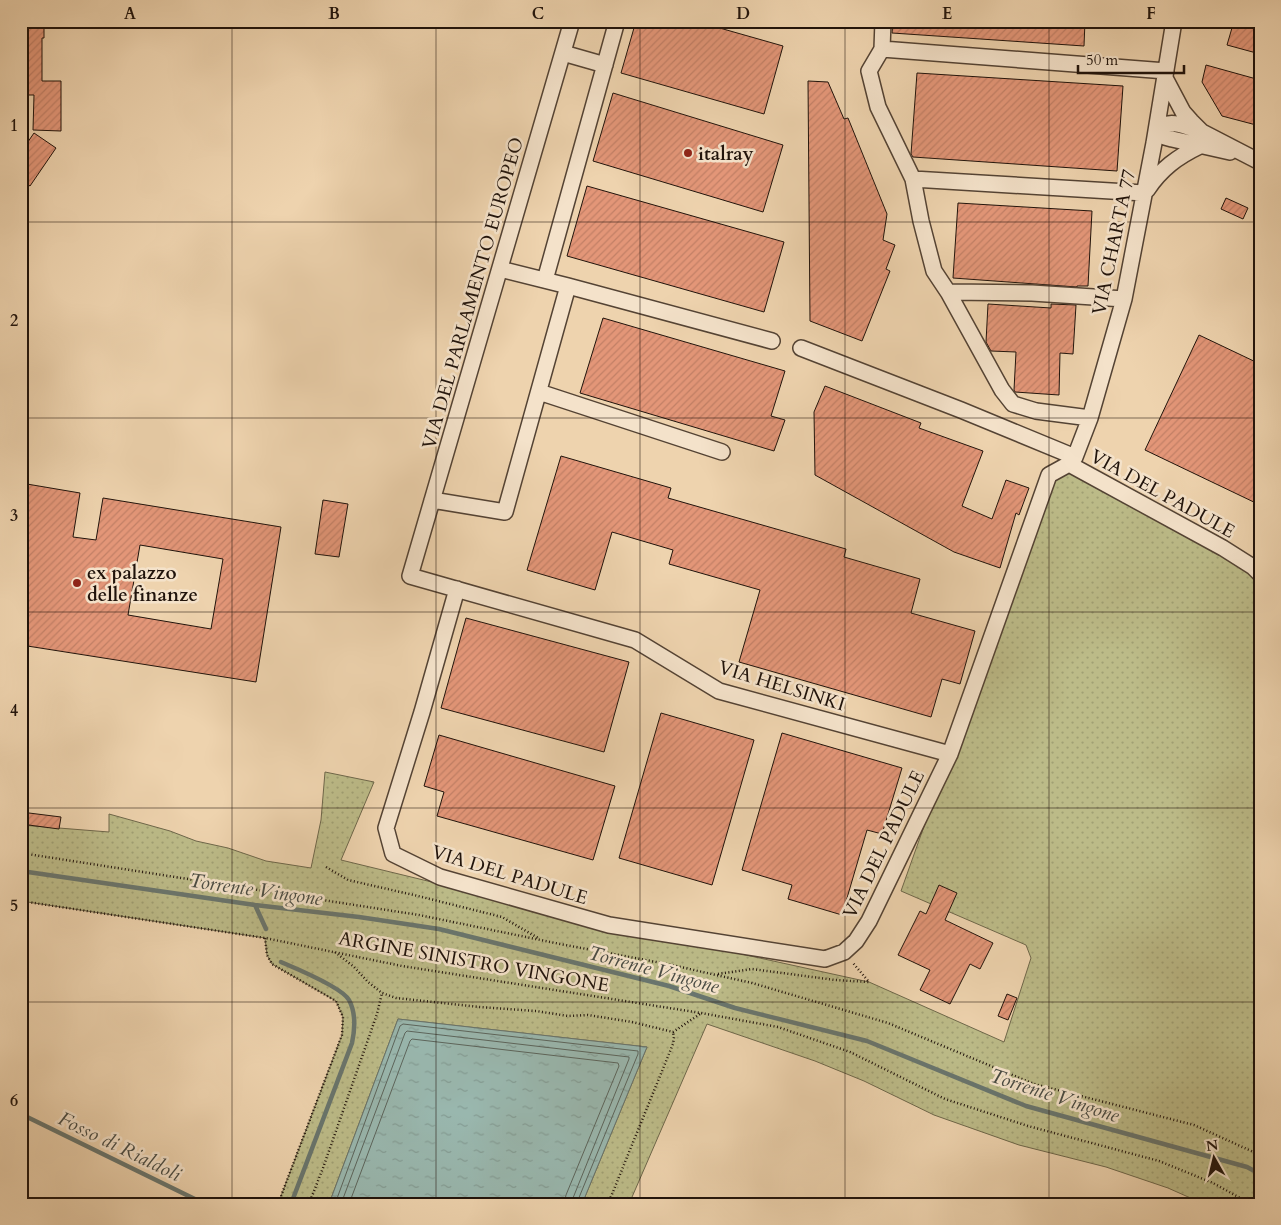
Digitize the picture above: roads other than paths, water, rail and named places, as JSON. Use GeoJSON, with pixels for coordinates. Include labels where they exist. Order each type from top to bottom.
{"type":"FeatureCollection","features":[{"type":"Feature","properties":{"kind":"street","name":"VIA DEL PARLAMENTO EUROPEO"},"geometry":{"type":"LineString","coordinates":[[410,576],[572,21]]}},
{"type":"Feature","properties":{"kind":"street"},"geometry":{"type":"LineString","coordinates":[[545,280],[617,21]]}},
{"type":"Feature","properties":{"kind":"street"},"geometry":{"type":"LineString","coordinates":[[883,21],[882,49],[869,71],[878,107],[913,179],[934,271],[948,292],[1002,390],[1013,404],[1036,411],[1090,418]]}},
{"type":"Feature","properties":{"kind":"street","name":"VIA CHARTA 77"},"geometry":{"type":"LineString","coordinates":[[1072,461],[1090,418],[1124,299],[1156,131],[1174,21]]}},
{"type":"Feature","properties":{"kind":"street"},"geometry":{"type":"LineString","coordinates":[[882,49],[1165,75],[1183,112],[1201,139]]}},
{"type":"Feature","properties":{"kind":"street"},"geometry":{"type":"LineString","coordinates":[[563,52],[605,65]]}},
{"type":"Feature","properties":{"kind":"street"},"geometry":{"type":"LineString","coordinates":[[1156,131],[1165,137],[1201,139],[1254,159]]}},
{"type":"Feature","properties":{"kind":"street"},"geometry":{"type":"LineString","coordinates":[[913,179],[1144,193],[1156,177],[1201,139]]}},
{"type":"Feature","properties":{"kind":"street"},"geometry":{"type":"LineString","coordinates":[[500,269],[772,341]]}},
{"type":"Feature","properties":{"kind":"street"},"geometry":{"type":"LineString","coordinates":[[432,500],[505,512],[568,286]]}},
{"type":"Feature","properties":{"kind":"street"},"geometry":{"type":"LineString","coordinates":[[948,292],[1032,293],[1124,299]]}},
{"type":"Feature","properties":{"kind":"street"},"geometry":{"type":"LineString","coordinates":[[801,348],[961,410],[1072,461]]}},
{"type":"Feature","properties":{"kind":"street"},"geometry":{"type":"LineString","coordinates":[[539,392],[722,452]]}},
{"type":"Feature","properties":{"kind":"street","name":"VIA DEL PADULE"},"geometry":{"type":"LineString","coordinates":[[457,589],[386,828],[393,854],[440,877],[609,926],[825,959],[844,952],[856,941],[869,921],[950,754],[1049,475],[1072,461],[1223,548],[1260,574]]}},
{"type":"Feature","properties":{"kind":"street","name":"VIA HELSINKI"},"geometry":{"type":"LineString","coordinates":[[410,576],[636,640],[719,691],[950,754]]}},
{"type":"Feature","properties":{"kind":"water"},"geometry":{"type":"Polygon","coordinates":[[[398,1019],[647,1047],[582,1204],[329,1204],[398,1019]]]}},
{"type":"Feature","properties":{"kind":"waterway","name":"Torrente Vingone"},"geometry":{"type":"LineString","coordinates":[[21,871],[255,905],[359,917],[439,929],[669,986],[735,1008],[867,1041],[1026,1106],[1247,1167],[1260,1174]]}},
{"type":"Feature","properties":{"kind":"waterway"},"geometry":{"type":"LineString","coordinates":[[255,905],[266,929]]}},
{"type":"Feature","properties":{"kind":"waterway"},"geometry":{"type":"LineString","coordinates":[[281,962],[318,978],[345,995],[353,1010],[354,1021],[352,1043],[291,1204]]}},
{"type":"Feature","properties":{"kind":"waterway","name":"Fosso di Rialdoli"},"geometry":{"type":"LineString","coordinates":[[21,1114],[205,1204]]}},
{"type":"Feature","properties":{"kind":"place","name":"italray"},"geometry":{"type":"Point","coordinates":[688,153]}},
{"type":"Feature","properties":{"kind":"place","name":"ex palazzo delle finanze"},"geometry":{"type":"Point","coordinates":[77,583]}}]}
